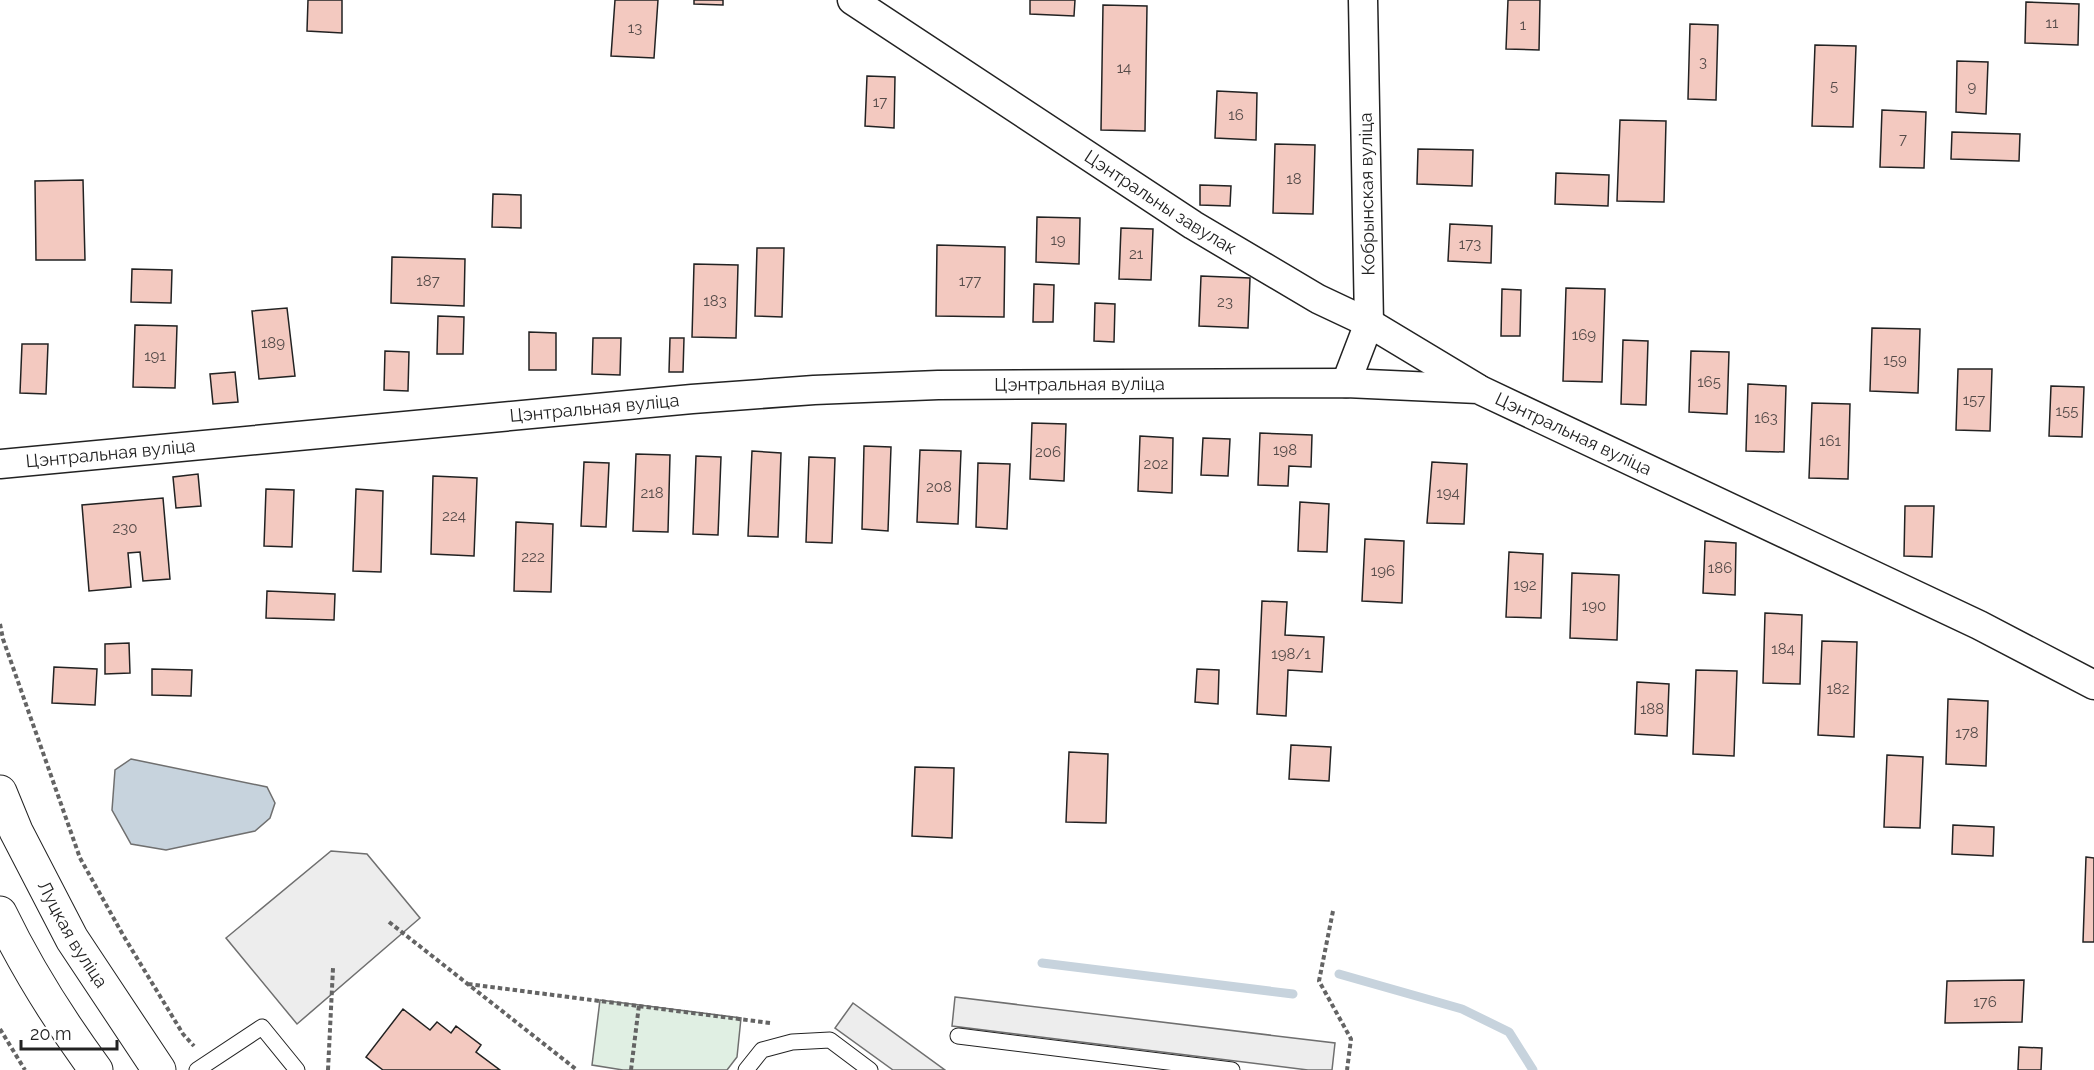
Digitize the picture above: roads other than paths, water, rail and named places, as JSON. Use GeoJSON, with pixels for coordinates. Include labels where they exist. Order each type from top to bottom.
{"type":"FeatureCollection","features":[{"type":"Feature","properties":{"kind":"street","name":"Цэнтральны завулак"},"geometry":{"type":"LineString","coordinates":[[852,0],[1193,225],[1318,299],[1369,323],[1478,389]]}},
{"type":"Feature","properties":{"kind":"street","name":"Кобрынская вуліца"},"geometry":{"type":"LineString","coordinates":[[1346,383],[1369,323],[1363,0]]}},
{"type":"Feature","properties":{"kind":"street","name":"Цэнтральная вуліца"},"geometry":{"type":"LineString","coordinates":[[0,464],[692,399],[814,390],[938,385],[1346,383],[1478,389],[1979,625],[2094,685]]}},
{"type":"Feature","properties":{"kind":"street","name":"Луцкая вуліца"},"geometry":{"type":"LineString","coordinates":[[0,792],[16,831],[72,939],[159,1070]]}},
{"type":"Feature","properties":{"kind":"street"},"geometry":{"type":"LineString","coordinates":[[0,914],[14,943],[63,1025],[96,1070]]}},
{"type":"Feature","properties":{"kind":"lane"},"geometry":{"type":"LineString","coordinates":[[202,1066],[262,1027],[297,1070]]}},
{"type":"Feature","properties":{"kind":"lane"},"geometry":{"type":"LineString","coordinates":[[958,1036],[1232,1070]]}},
{"type":"Feature","properties":{"kind":"lane"},"geometry":{"type":"LineString","coordinates":[[746,1070],[762,1050],[792,1042],[830,1041],[870,1070]]}},
{"type":"Feature","properties":{"kind":"waterway"},"geometry":{"type":"LineString","coordinates":[[1042,963],[1293,994]]}},
{"type":"Feature","properties":{"kind":"waterway"},"geometry":{"type":"LineString","coordinates":[[1339,974],[1462,1009],[1509,1032],[1533,1070]]}}]}
